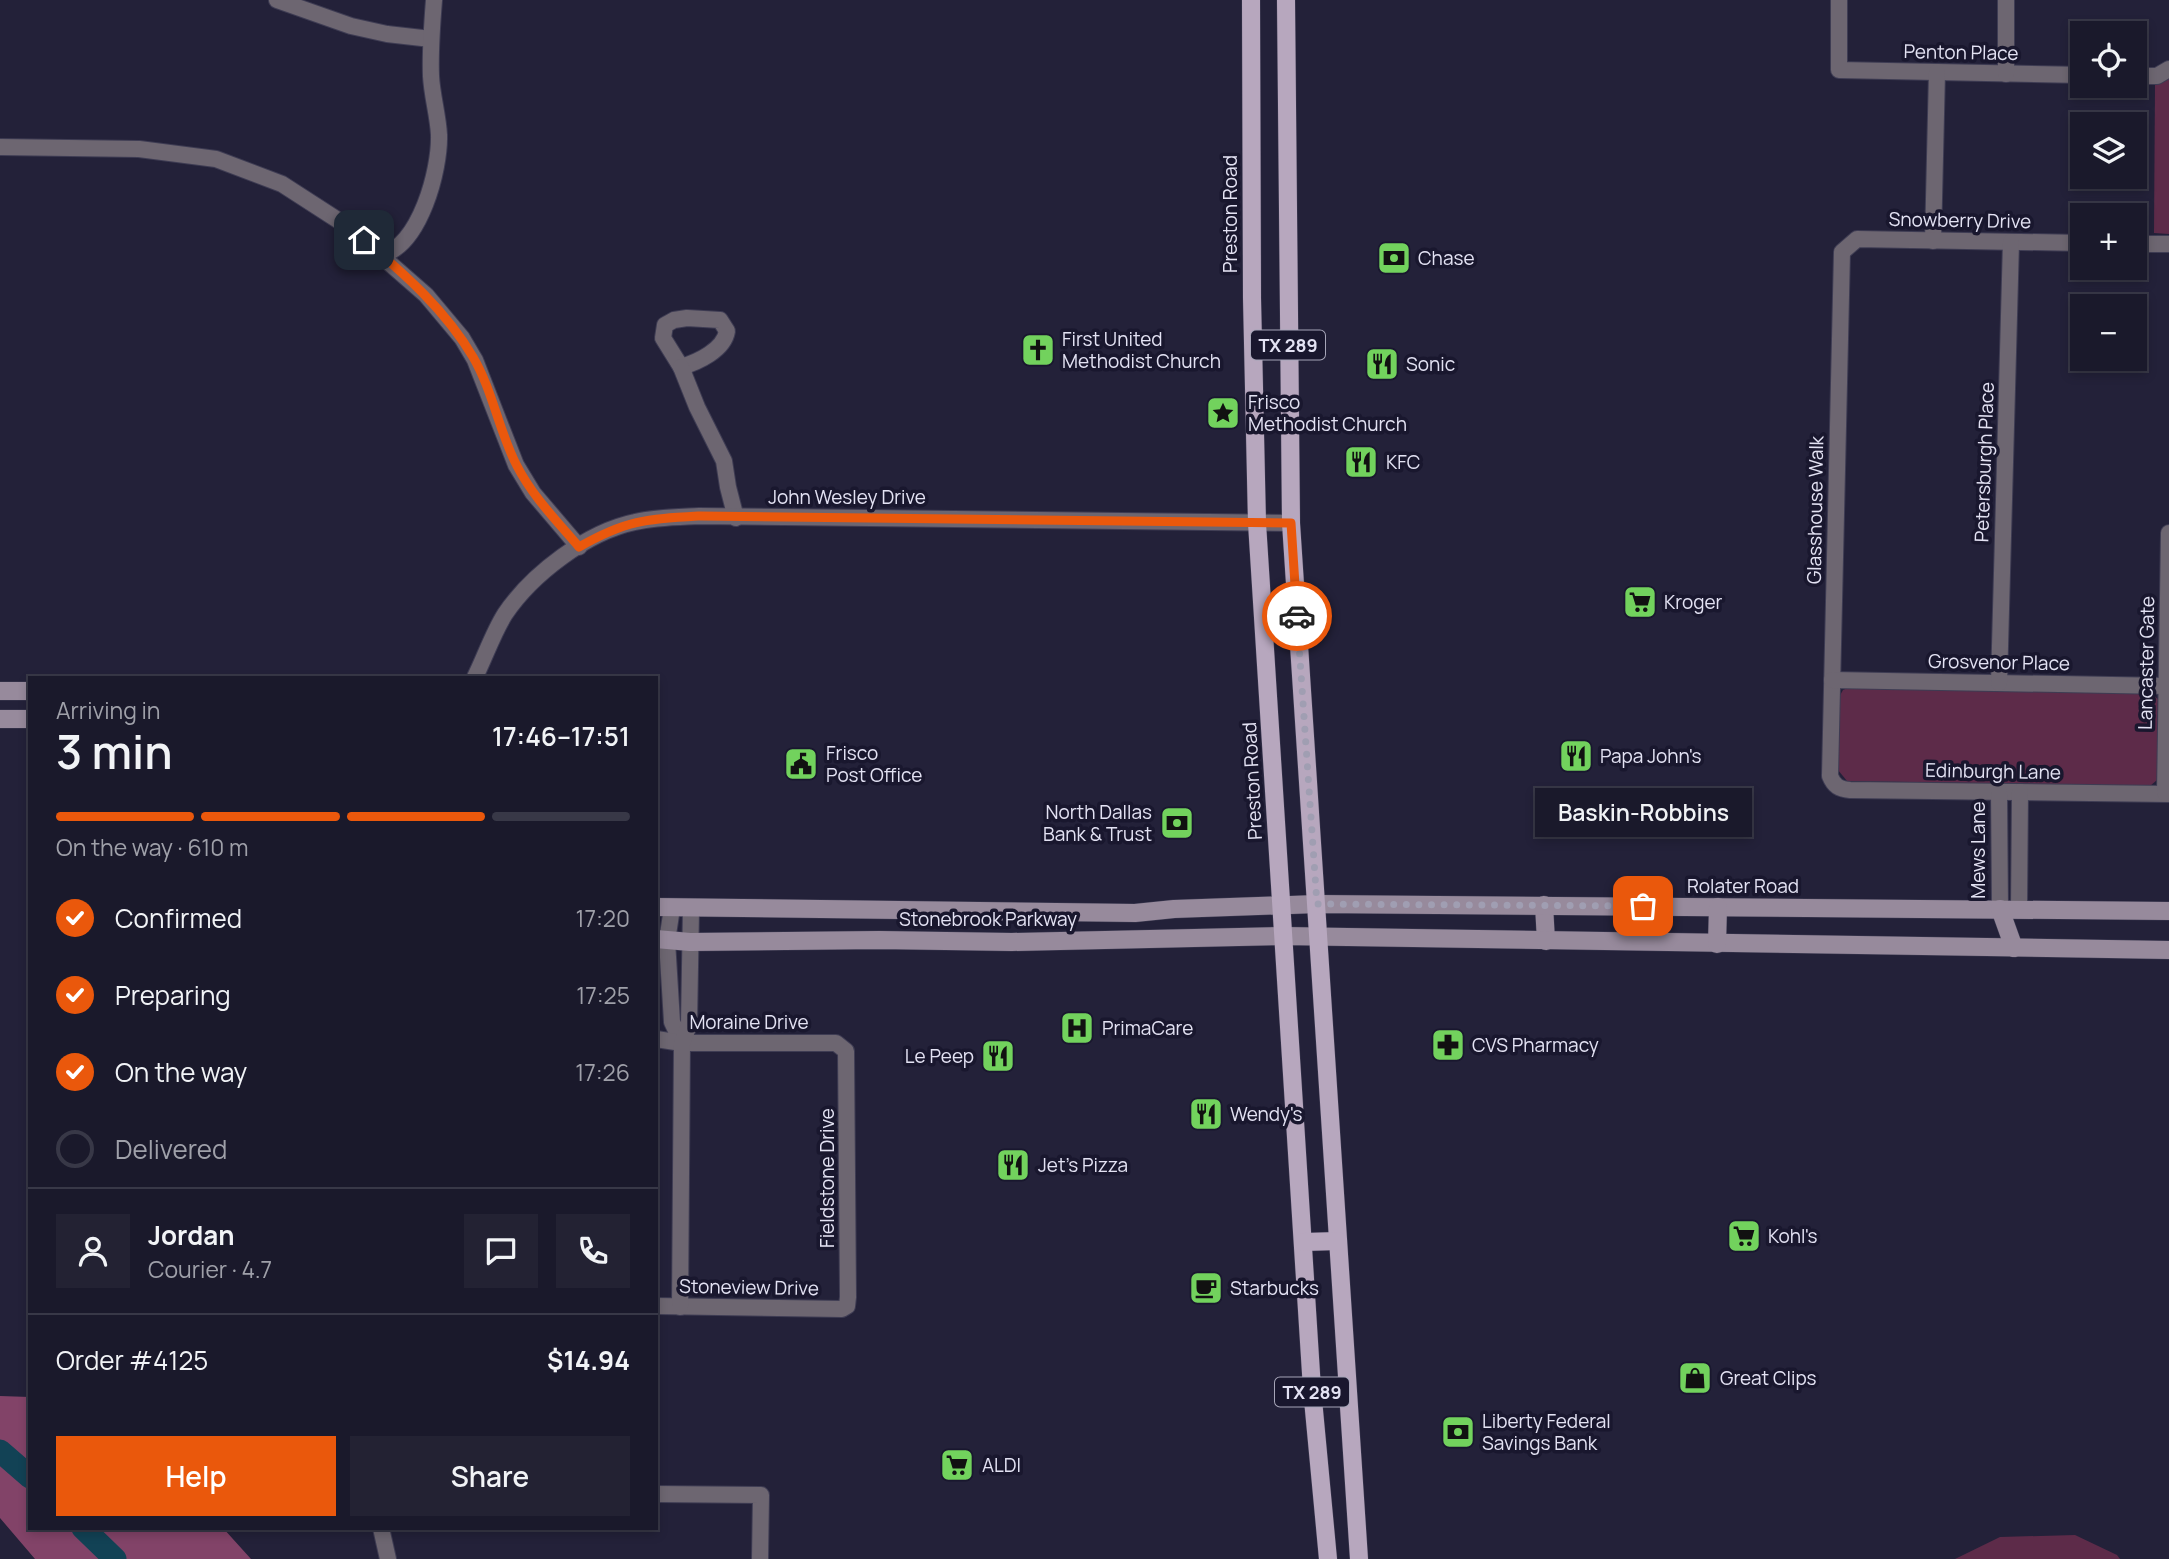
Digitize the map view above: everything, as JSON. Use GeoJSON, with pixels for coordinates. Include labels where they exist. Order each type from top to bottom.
{"type":"FeatureCollection","features":[{"type":"Feature","properties":{"kind":"main road","name":"Preston Road"},"geometry":{"type":"LineString","coordinates":[[1251,0],[1251,298],[1257,523],[1312,1389],[1328,1559]]}},
{"type":"Feature","properties":{"kind":"main road","name":"TX 289"},"geometry":{"type":"LineString","coordinates":[[1286,0],[1291,523],[1359,1559]]}},
{"type":"Feature","properties":{"kind":"main road"},"geometry":{"type":"LineString","coordinates":[[0,691],[28,691]]}},
{"type":"Feature","properties":{"kind":"main road"},"geometry":{"type":"LineString","coordinates":[[0,719],[28,719]]}},
{"type":"Feature","properties":{"kind":"main road","name":"Stonebrook Parkway"},"geometry":{"type":"LineString","coordinates":[[664,908],[1135,913],[1317,904]]}},
{"type":"Feature","properties":{"kind":"main road","name":"Rolater Road"},"geometry":{"type":"LineString","coordinates":[[1317,904],[2169,911]]}},
{"type":"Feature","properties":{"kind":"main road"},"geometry":{"type":"LineString","coordinates":[[1544,905],[1546,941]]}},
{"type":"Feature","properties":{"kind":"main road"},"geometry":{"type":"LineString","coordinates":[[1717,944],[1718,907]]}},
{"type":"Feature","properties":{"kind":"main road"},"geometry":{"type":"LineString","coordinates":[[2000,909],[2014,948]]}},
{"type":"Feature","properties":{"kind":"main road"},"geometry":{"type":"LineString","coordinates":[[2014,948],[2019,909]]}},
{"type":"Feature","properties":{"kind":"main road"},"geometry":{"type":"LineString","coordinates":[[879,911],[879,940]]}},
{"type":"Feature","properties":{"kind":"main road"},"geometry":{"type":"LineString","coordinates":[[1012,942],[1014,912]]}},
{"type":"Feature","properties":{"kind":"main road","name":"Stonebrook Parkway"},"geometry":{"type":"LineString","coordinates":[[661,940],[1012,942],[1320,937]]}},
{"type":"Feature","properties":{"kind":"main road"},"geometry":{"type":"LineString","coordinates":[[1320,937],[2169,950]]}},
{"type":"Feature","properties":{"kind":"main road"},"geometry":{"type":"LineString","coordinates":[[1304,1242],[1338,1241]]}},
{"type":"Feature","properties":{"kind":"street"},"geometry":{"type":"LineString","coordinates":[[277,0],[351,26],[387,34],[431,39]]}},
{"type":"Feature","properties":{"kind":"street"},"geometry":{"type":"LineString","coordinates":[[382,255],[392,252],[413,229],[428,200],[435,171],[439,137],[431,78],[434,0]]}},
{"type":"Feature","properties":{"kind":"street","name":"Penton Place"},"geometry":{"type":"LineString","coordinates":[[1839,0],[1839,70],[2070,75]]}},
{"type":"Feature","properties":{"kind":"street"},"geometry":{"type":"LineString","coordinates":[[2006,0],[2006,74]]}},
{"type":"Feature","properties":{"kind":"street"},"geometry":{"type":"LineString","coordinates":[[2147,76],[2168,70]]}},
{"type":"Feature","properties":{"kind":"street"},"geometry":{"type":"LineString","coordinates":[[1933,240],[1937,72]]}},
{"type":"Feature","properties":{"kind":"street"},"geometry":{"type":"LineString","coordinates":[[0,147],[139,149],[216,159],[282,184],[347,226],[426,295],[462,338],[480,371],[516,465],[533,493],[579,547]]}},
{"type":"Feature","properties":{"kind":"street","name":"Snowberry Drive"},"geometry":{"type":"LineString","coordinates":[[1842,252],[1857,239],[2070,243]]}},
{"type":"Feature","properties":{"kind":"street","name":"Petersburgh Place"},"geometry":{"type":"LineString","coordinates":[[1999,683],[2011,242]]}},
{"type":"Feature","properties":{"kind":"street"},"geometry":{"type":"LineString","coordinates":[[2147,244],[2169,244]]}},
{"type":"Feature","properties":{"kind":"street","name":"Glasshouse Walk"},"geometry":{"type":"LineString","coordinates":[[1829,769],[1842,252]]}},
{"type":"Feature","properties":{"kind":"street"},"geometry":{"type":"LineString","coordinates":[[681,367],[724,461],[736,518]]}},
{"type":"Feature","properties":{"kind":"street","name":"John Wesley Drive"},"geometry":{"type":"LineString","coordinates":[[475,676],[506,613],[554,562],[609,530],[633,522],[699,516],[1291,523]]}},
{"type":"Feature","properties":{"kind":"street","name":"Lancaster Gate"},"geometry":{"type":"LineString","coordinates":[[2167,793],[2169,533]]}},
{"type":"Feature","properties":{"kind":"street","name":"Grosvenor Place"},"geometry":{"type":"LineString","coordinates":[[1832,680],[2166,685]]}},
{"type":"Feature","properties":{"kind":"street","name":"Edinburgh Lane"},"geometry":{"type":"LineString","coordinates":[[1829,769],[1833,784],[1841,789],[2167,793]]}},
{"type":"Feature","properties":{"kind":"street","name":"Mews Lane"},"geometry":{"type":"LineString","coordinates":[[1999,792],[2000,909]]}},
{"type":"Feature","properties":{"kind":"street"},"geometry":{"type":"LineString","coordinates":[[2019,909],[2020,792]]}},
{"type":"Feature","properties":{"kind":"street"},"geometry":{"type":"LineString","coordinates":[[664,908],[661,940],[671,1022],[682,1043]]}},
{"type":"Feature","properties":{"kind":"street"},"geometry":{"type":"LineString","coordinates":[[680,1307],[682,1043],[689,1025],[691,909]]}},
{"type":"Feature","properties":{"kind":"street","name":"Moraine Drive"},"geometry":{"type":"LineString","coordinates":[[658,1039],[682,1043],[836,1043],[842,1046]]}},
{"type":"Feature","properties":{"kind":"street","name":"Fieldstone Drive"},"geometry":{"type":"LineString","coordinates":[[842,1046],[848,1061],[848,1297],[847,1306],[842,1309]]}},
{"type":"Feature","properties":{"kind":"street","name":"Stoneview Drive"},"geometry":{"type":"LineString","coordinates":[[658,1306],[842,1309]]}},
{"type":"Feature","properties":{"kind":"street"},"geometry":{"type":"LineString","coordinates":[[658,1494],[761,1495],[760,1559]]}},
{"type":"Feature","properties":{"kind":"street"},"geometry":{"type":"LineString","coordinates":[[381,1530],[388,1559]]}},
{"type":"Feature","properties":{"kind":"shaded area"},"geometry":{"type":"Polygon","coordinates":[[[2169,76],[2169,234],[2154,233],[2155,84],[2169,76]]]}},
{"type":"Feature","properties":{"kind":"shaded area"},"geometry":{"type":"Polygon","coordinates":[[[1850,687],[2149,692],[2158,699],[2157,780],[2150,786],[1847,781],[1838,770],[1839,697],[1843,690],[1850,687]]]}},
{"type":"Feature","properties":{"kind":"shaded area"},"geometry":{"type":"Polygon","coordinates":[[[0,1396],[28,1397],[28,1530],[225,1530],[251,1559],[35,1559],[0,1518],[0,1396]]]}},
{"type":"Feature","properties":{"kind":"shaded area"},"geometry":{"type":"Polygon","coordinates":[[[2075,1535],[2117,1555],[2120,1559],[1955,1559],[2000,1537],[2075,1535]]]}},
{"type":"Feature","properties":{"kind":"waterway"},"geometry":{"type":"LineString","coordinates":[[0,1451],[28,1475]]}},
{"type":"Feature","properties":{"kind":"waterway"},"geometry":{"type":"LineString","coordinates":[[85,1530],[115,1559]]}},
{"type":"Feature","properties":{"kind":"way so far"},"geometry":{"type":"LineString","coordinates":[[1297,616],[1317,904],[1643,906]]}},
{"type":"Feature","properties":{"kind":"place","name":"Chase"},"geometry":{"type":"Point","coordinates":[1394,258]}},
{"type":"Feature","properties":{"kind":"place","name":"First United Methodist Church"},"geometry":{"type":"Point","coordinates":[1038,350]}},
{"type":"Feature","properties":{"kind":"place","name":"Sonic"},"geometry":{"type":"Point","coordinates":[1382,364]}},
{"type":"Feature","properties":{"kind":"place","name":"Frisco Methodist Church"},"geometry":{"type":"Point","coordinates":[1223,413]}},
{"type":"Feature","properties":{"kind":"place","name":"KFC"},"geometry":{"type":"Point","coordinates":[1361,462]}},
{"type":"Feature","properties":{"kind":"place","name":"Kroger"},"geometry":{"type":"Point","coordinates":[1640,602]}},
{"type":"Feature","properties":{"kind":"place","name":"Papa John's"},"geometry":{"type":"Point","coordinates":[1576,756]}},
{"type":"Feature","properties":{"kind":"place","name":"Frisco Post Office"},"geometry":{"type":"Point","coordinates":[801,764]}},
{"type":"Feature","properties":{"kind":"place","name":"North Dallas Bank & Trust"},"geometry":{"type":"Point","coordinates":[1177,823]}},
{"type":"Feature","properties":{"kind":"place","name":"Baskin-Robbins"},"geometry":{"type":"Point","coordinates":[1643,906]}},
{"type":"Feature","properties":{"kind":"place","name":"PrimaCare"},"geometry":{"type":"Point","coordinates":[1077,1028]}},
{"type":"Feature","properties":{"kind":"place","name":"CVS Pharmacy"},"geometry":{"type":"Point","coordinates":[1448,1045]}},
{"type":"Feature","properties":{"kind":"place","name":"Le Peep"},"geometry":{"type":"Point","coordinates":[998,1056]}},
{"type":"Feature","properties":{"kind":"place","name":"Wendy's"},"geometry":{"type":"Point","coordinates":[1206,1114]}},
{"type":"Feature","properties":{"kind":"place","name":"Jet's Pizza"},"geometry":{"type":"Point","coordinates":[1013,1165]}},
{"type":"Feature","properties":{"kind":"place","name":"Kohl's"},"geometry":{"type":"Point","coordinates":[1744,1236]}},
{"type":"Feature","properties":{"kind":"place","name":"Starbucks"},"geometry":{"type":"Point","coordinates":[1206,1288]}},
{"type":"Feature","properties":{"kind":"place","name":"Great Clips"},"geometry":{"type":"Point","coordinates":[1695,1378]}},
{"type":"Feature","properties":{"kind":"place","name":"Liberty Federal Savings Bank"},"geometry":{"type":"Point","coordinates":[1458,1432]}},
{"type":"Feature","properties":{"kind":"place","name":"ALDI"},"geometry":{"type":"Point","coordinates":[957,1465]}},
{"type":"Feature","properties":{"kind":"route"},"geometry":{"type":"LineString","coordinates":[[364,240],[426,295],[462,338],[475,360],[516,465],[533,493],[579,547],[609,530],[633,522],[699,516],[1291,523],[1297,616]]}}]}
